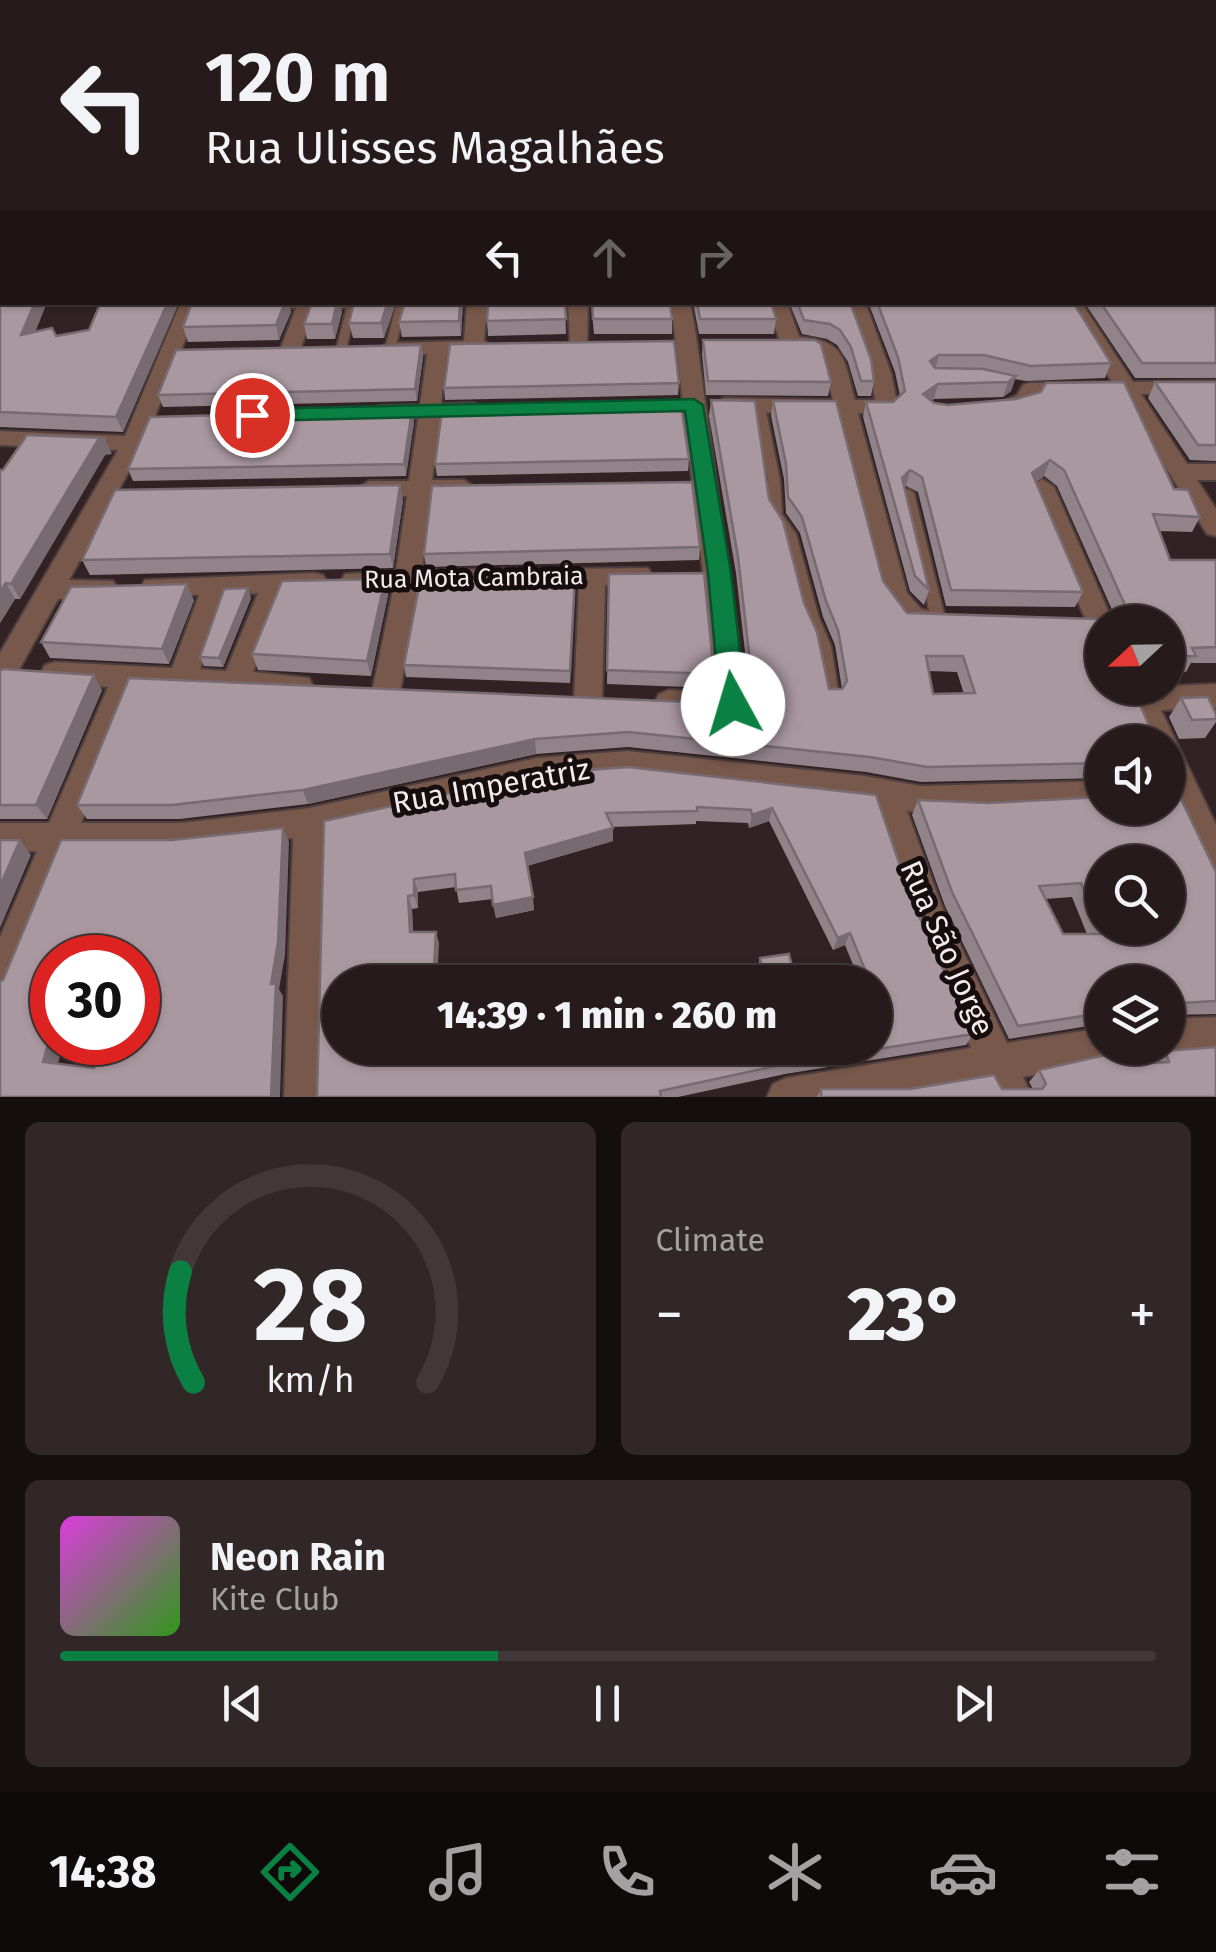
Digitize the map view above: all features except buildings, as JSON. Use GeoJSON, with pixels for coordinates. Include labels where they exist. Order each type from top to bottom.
{"type":"FeatureCollection","features":[{"type":"Feature","properties":{"kind":"street"},"geometry":{"type":"LineString","coordinates":[[190,305],[182,352],[153,418],[132,444],[114,493],[49,590],[2,674],[182,678],[329,688]]}},
{"type":"Feature","properties":{"kind":"street"},"geometry":{"type":"LineString","coordinates":[[308,305],[332,350],[509,346]]}},
{"type":"Feature","properties":{"kind":"street"},"geometry":{"type":"LineString","coordinates":[[474,347],[476,305]]}},
{"type":"Feature","properties":{"kind":"street"},"geometry":{"type":"LineString","coordinates":[[578,305],[580,344]]}},
{"type":"Feature","properties":{"kind":"street"},"geometry":{"type":"LineString","coordinates":[[552,698],[733,704],[720,573],[697,483],[684,405],[689,344],[681,305]]}},
{"type":"Feature","properties":{"kind":"street"},"geometry":{"type":"LineString","coordinates":[[777,305],[781,342],[820,344],[832,354],[895,596],[914,619],[974,619]]}},
{"type":"Feature","properties":{"kind":"street"},"geometry":{"type":"LineString","coordinates":[[684,405],[888,407],[881,373],[855,305]]}},
{"type":"Feature","properties":{"kind":"street"},"geometry":{"type":"LineString","coordinates":[[1073,305],[1216,528]]}},
{"type":"Feature","properties":{"kind":"street"},"geometry":{"type":"LineString","coordinates":[[422,693],[376,691],[408,579],[438,348]]}},
{"type":"Feature","properties":{"kind":"street"},"geometry":{"type":"LineString","coordinates":[[978,409],[1006,407],[1026,399],[1021,387],[1216,387]]}},
{"type":"Feature","properties":{"kind":"street"},"geometry":{"type":"LineString","coordinates":[[355,413],[488,410]]}},
{"type":"Feature","properties":{"kind":"street"},"geometry":{"type":"LineString","coordinates":[[0,438],[132,444]]}},
{"type":"Feature","properties":{"kind":"street"},"geometry":{"type":"LineString","coordinates":[[9,465],[27,438]]}},
{"type":"Feature","properties":{"kind":"street"},"geometry":{"type":"LineString","coordinates":[[1181,472],[1216,472]]}},
{"type":"Feature","properties":{"kind":"street"},"geometry":{"type":"LineString","coordinates":[[341,490],[496,487]]}},
{"type":"Feature","properties":{"kind":"street"},"geometry":{"type":"LineString","coordinates":[[1042,487],[1092,605]]}},
{"type":"Feature","properties":{"kind":"street","name":"Rua Mota Cambraia"},"geometry":{"type":"LineString","coordinates":[[49,590],[720,573]]}},
{"type":"Feature","properties":{"kind":"street"},"geometry":{"type":"LineString","coordinates":[[588,700],[592,576]]}},
{"type":"Feature","properties":{"kind":"street"},"geometry":{"type":"LineString","coordinates":[[236,682],[275,583]]}},
{"type":"Feature","properties":{"kind":"street"},"geometry":{"type":"LineString","coordinates":[[182,678],[216,585]]}},
{"type":"Feature","properties":{"kind":"street"},"geometry":{"type":"LineString","coordinates":[[1063,620],[1085,622]]}},
{"type":"Feature","properties":{"kind":"street"},"geometry":{"type":"LineString","coordinates":[[0,979],[126,676]]}},
{"type":"Feature","properties":{"kind":"street"},"geometry":{"type":"LineString","coordinates":[[1185,695],[1216,696]]}},
{"type":"Feature","properties":{"kind":"street","name":"Rua Imperatriz"},"geometry":{"type":"LineString","coordinates":[[0,837],[180,838],[309,822],[537,771],[628,764],[865,789],[887,796],[955,799],[1085,795]]}},
{"type":"Feature","properties":{"kind":"street","name":"Rua São Jorge"},"geometry":{"type":"LineString","coordinates":[[887,796],[896,831],[932,922],[1013,1097]]}},
{"type":"Feature","properties":{"kind":"street"},"geometry":{"type":"LineString","coordinates":[[1185,807],[1216,860]]}},
{"type":"Feature","properties":{"kind":"street"},"geometry":{"type":"LineString","coordinates":[[303,1097],[309,822]]}},
{"type":"Feature","properties":{"kind":"street"},"geometry":{"type":"LineString","coordinates":[[1185,1036],[1216,1035]]}},
{"type":"Feature","properties":{"kind":"street"},"geometry":{"type":"LineString","coordinates":[[786,1097],[1085,1049]]}},
{"type":"Feature","properties":{"kind":"lane"},"geometry":{"type":"LineString","coordinates":[[332,350],[352,305]]}},
{"type":"Feature","properties":{"kind":"lane"},"geometry":{"type":"LineString","coordinates":[[332,350],[398,305]]}},
{"type":"Feature","properties":{"kind":"lane"},"geometry":{"type":"LineString","coordinates":[[760,406],[774,480],[776,514],[790,534],[812,618],[824,646],[832,697]]}},
{"type":"Feature","properties":{"kind":"lane"},"geometry":{"type":"LineString","coordinates":[[908,493],[938,618]]}},
{"type":"Feature","properties":{"kind":"route"},"geometry":{"type":"LineString","coordinates":[[252,415],[694,405],[720,573],[733,704]]}}]}
